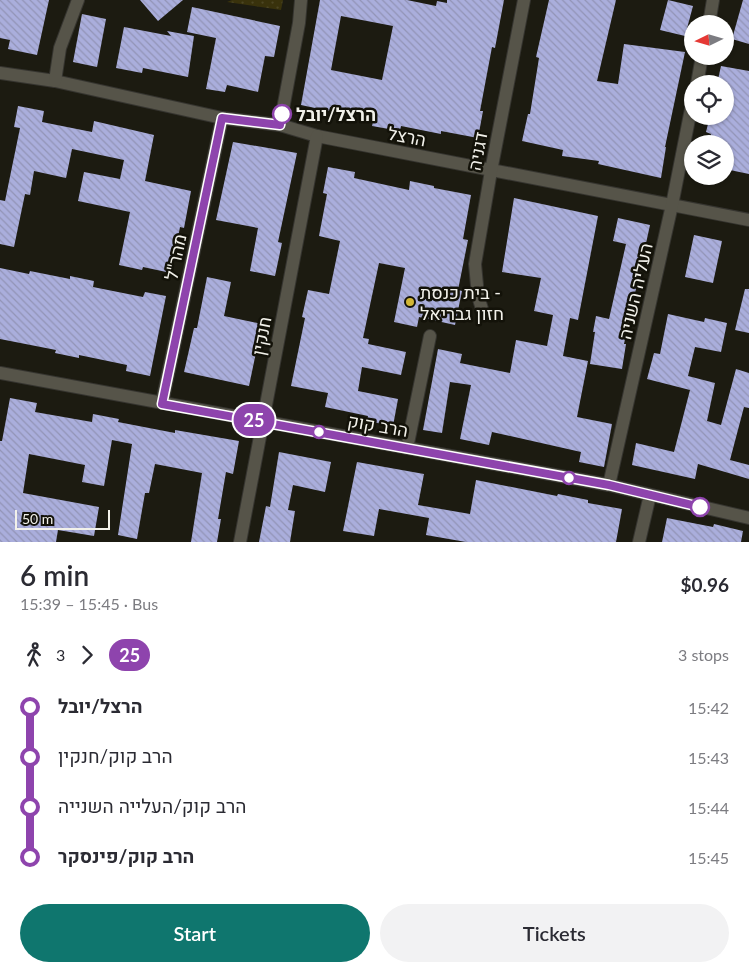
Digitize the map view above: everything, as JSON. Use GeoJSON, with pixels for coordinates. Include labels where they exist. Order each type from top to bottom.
{"type":"FeatureCollection","features":[{"type":"Feature","properties":{"kind":"street"},"geometry":{"type":"LineString","coordinates":[[55,81],[60,48],[78,0]]}},
{"type":"Feature","properties":{"kind":"street"},"geometry":{"type":"LineString","coordinates":[[280,125],[299,23],[301,0]]}},
{"type":"Feature","properties":{"kind":"street","name":"דגניה"},"geometry":{"type":"LineString","coordinates":[[482,309],[478,296],[475,264],[524,0]]}},
{"type":"Feature","properties":{"kind":"street"},"geometry":{"type":"LineString","coordinates":[[711,15],[714,0]]}},
{"type":"Feature","properties":{"kind":"street","name":"הרצל"},"geometry":{"type":"LineString","coordinates":[[0,73],[55,81],[222,118],[280,125],[316,136],[749,220]]}},
{"type":"Feature","properties":{"kind":"street","name":"מהר\"ל"},"geometry":{"type":"LineString","coordinates":[[162,404],[222,118]]}},
{"type":"Feature","properties":{"kind":"street","name":"העליה השניה"},"geometry":{"type":"LineString","coordinates":[[609,485],[672,205],[688,125]]}},
{"type":"Feature","properties":{"kind":"street","name":"חנקין"},"geometry":{"type":"LineString","coordinates":[[240,542],[316,136]]}},
{"type":"Feature","properties":{"kind":"street"},"geometry":{"type":"LineString","coordinates":[[408,448],[430,336]]}},
{"type":"Feature","properties":{"kind":"street","name":"הרב קוק"},"geometry":{"type":"LineString","coordinates":[[0,373],[609,485],[749,518]]}},
{"type":"Feature","properties":{"kind":"street"},"geometry":{"type":"LineString","coordinates":[[639,542],[650,495]]}},
{"type":"Feature","properties":{"kind":"shaded area"},"geometry":{"type":"Polygon","coordinates":[[[232,0],[283,0],[281,10],[227,2],[232,0]]]}},
{"type":"Feature","properties":{"kind":"building"},"geometry":{"type":"Polygon","coordinates":[[[0,0],[49,0],[37,55],[8,49],[10,40],[0,38],[0,0]]]}},
{"type":"Feature","properties":{"kind":"building"},"geometry":{"type":"Polygon","coordinates":[[[140,0],[183,0],[158,21],[140,0]]]}},
{"type":"Feature","properties":{"kind":"building"},"geometry":{"type":"Polygon","coordinates":[[[320,0],[407,0],[436,6],[437,1],[447,3],[447,0],[504,0],[495,48],[492,47],[480,111],[483,111],[478,138],[441,131],[441,134],[401,126],[400,131],[372,126],[374,116],[330,107],[329,111],[301,105],[320,0]],[[341,16],[331,70],[382,80],[393,26],[341,16]]]}},
{"type":"Feature","properties":{"kind":"building"},"geometry":{"type":"Polygon","coordinates":[[[549,0],[616,0],[597,81],[618,84],[624,44],[684,52],[665,147],[661,178],[598,164],[599,161],[562,156],[563,150],[522,141],[528,114],[530,114],[539,58],[536,57],[549,0]]]}},
{"type":"Feature","properties":{"kind":"building"},"geometry":{"type":"Polygon","coordinates":[[[668,0],[693,6],[691,15],[684,15],[684,36],[660,30],[668,0]]]}},
{"type":"Feature","properties":{"kind":"building"},"geometry":{"type":"Polygon","coordinates":[[[743,0],[749,0],[749,44],[734,40],[734,32],[743,0]]]}},
{"type":"Feature","properties":{"kind":"building"},"geometry":{"type":"Polygon","coordinates":[[[192,7],[280,26],[274,57],[265,56],[258,92],[227,85],[225,92],[206,89],[216,38],[187,32],[192,7]]]}},
{"type":"Feature","properties":{"kind":"building"},"geometry":{"type":"Polygon","coordinates":[[[82,14],[106,19],[97,67],[73,62],[82,14]]]}},
{"type":"Feature","properties":{"kind":"building"},"geometry":{"type":"Polygon","coordinates":[[[124,27],[171,36],[167,31],[194,36],[188,77],[143,68],[142,73],[116,68],[124,27]]]}},
{"type":"Feature","properties":{"kind":"building"},"geometry":{"type":"Polygon","coordinates":[[[721,66],[749,71],[749,174],[734,171],[734,135],[711,135],[706,132],[708,125],[734,125],[734,75],[719,75],[721,66]]]}},
{"type":"Feature","properties":{"kind":"building"},"geometry":{"type":"Polygon","coordinates":[[[18,106],[44,111],[42,122],[92,132],[94,121],[154,135],[145,181],[191,191],[184,228],[180,227],[171,273],[143,267],[142,270],[119,265],[130,212],[78,201],[84,172],[120,179],[124,160],[72,149],[66,178],[34,171],[30,195],[25,194],[14,247],[0,244],[0,200],[5,201],[20,128],[14,127],[18,106]]]}},
{"type":"Feature","properties":{"kind":"building"},"geometry":{"type":"Polygon","coordinates":[[[233,142],[297,153],[278,242],[282,243],[275,276],[250,271],[258,228],[216,220],[233,142]]]}},
{"type":"Feature","properties":{"kind":"building"},"geometry":{"type":"Polygon","coordinates":[[[328,167],[355,172],[354,178],[409,190],[410,181],[471,195],[463,239],[468,240],[458,290],[462,291],[455,325],[419,317],[417,327],[394,322],[405,268],[379,263],[363,338],[369,339],[368,344],[406,352],[401,375],[362,367],[358,391],[398,399],[393,426],[367,421],[368,416],[325,407],[328,393],[291,386],[305,318],[302,317],[308,290],[329,294],[340,241],[319,236],[327,194],[323,193],[328,167]]]}},
{"type":"Feature","properties":{"kind":"building"},"geometry":{"type":"Polygon","coordinates":[[[514,198],[598,216],[578,320],[570,318],[563,356],[588,361],[577,417],[612,424],[604,467],[579,462],[581,452],[492,432],[489,445],[460,439],[471,385],[450,382],[442,433],[423,430],[438,349],[462,354],[460,363],[510,373],[516,340],[547,346],[553,315],[534,311],[541,278],[502,272],[514,198]]]}},
{"type":"Feature","properties":{"kind":"building"},"geometry":{"type":"Polygon","coordinates":[[[618,218],[650,225],[624,344],[626,344],[622,369],[590,364],[596,316],[609,319],[626,244],[613,241],[618,218]]]}},
{"type":"Feature","properties":{"kind":"building"},"geometry":{"type":"Polygon","coordinates":[[[694,235],[722,241],[713,283],[685,277],[694,235]]]}},
{"type":"Feature","properties":{"kind":"building"},"geometry":{"type":"Polygon","coordinates":[[[0,268],[29,274],[30,271],[70,279],[70,276],[94,281],[93,287],[143,297],[145,292],[166,296],[150,376],[126,371],[127,365],[79,355],[79,358],[55,353],[56,350],[0,339],[0,268]]]}},
{"type":"Feature","properties":{"kind":"building"},"geometry":{"type":"Polygon","coordinates":[[[207,277],[231,282],[224,316],[262,324],[249,386],[184,372],[194,328],[197,328],[207,277]]]}},
{"type":"Feature","properties":{"kind":"building"},"geometry":{"type":"Polygon","coordinates":[[[745,289],[749,289],[749,333],[735,330],[745,289]]]}},
{"type":"Feature","properties":{"kind":"building"},"geometry":{"type":"Polygon","coordinates":[[[668,314],[704,322],[705,318],[727,323],[721,352],[695,347],[688,376],[715,383],[707,421],[721,425],[736,369],[749,373],[749,408],[744,407],[730,460],[749,465],[749,479],[698,464],[695,479],[632,465],[636,443],[674,452],[690,390],[647,379],[654,353],[660,354],[668,314]]]}},
{"type":"Feature","properties":{"kind":"building"},"geometry":{"type":"Polygon","coordinates":[[[10,398],[37,403],[35,412],[92,422],[93,414],[119,419],[118,422],[175,433],[175,430],[239,441],[233,474],[226,472],[218,519],[221,519],[217,542],[191,542],[202,473],[155,464],[149,493],[145,493],[137,539],[118,535],[132,444],[112,440],[104,486],[82,482],[85,465],[29,454],[23,493],[99,507],[94,536],[58,530],[56,542],[0,542],[0,441],[2,441],[10,398]]]}},
{"type":"Feature","properties":{"kind":"building"},"geometry":{"type":"Polygon","coordinates":[[[279,452],[331,462],[325,492],[293,485],[288,510],[295,511],[290,542],[259,542],[266,506],[270,507],[279,452]]]}},
{"type":"Feature","properties":{"kind":"building"},"geometry":{"type":"Polygon","coordinates":[[[357,462],[424,474],[418,505],[470,514],[476,480],[557,496],[558,494],[588,500],[588,503],[622,509],[616,542],[466,542],[426,535],[429,518],[379,509],[374,536],[343,531],[357,462]]]}},
{"type":"Feature","properties":{"kind":"building"},"geometry":{"type":"Polygon","coordinates":[[[667,518],[713,527],[714,524],[743,531],[741,542],[662,542],[667,518]]]}},
{"type":"Feature","properties":{"kind":"bus line","name":"25"},"geometry":{"type":"LineString","coordinates":[[282,114],[280,125],[222,118],[162,404],[609,485],[700,507]]}},
{"type":"Feature","properties":{"kind":"place","name":"הרצל/יובל"},"geometry":{"type":"Point","coordinates":[282,114]}},
{"type":"Feature","properties":{"kind":"place","name":"בית כנסת - חזון גבריאל"},"geometry":{"type":"Point","coordinates":[410,302]}}]}
